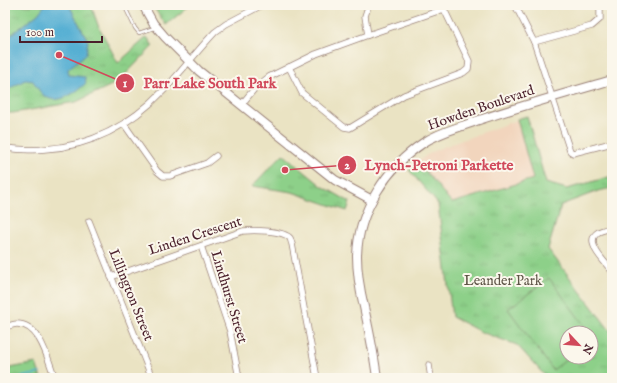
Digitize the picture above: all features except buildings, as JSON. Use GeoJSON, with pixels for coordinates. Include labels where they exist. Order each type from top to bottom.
{"type":"FeatureCollection","features":[{"type":"Feature","properties":{"kind":"street"},"geometry":{"type":"LineString","coordinates":[[143,5],[156,26],[189,62],[213,83],[335,180],[372,200]]}},
{"type":"Feature","properties":{"kind":"street"},"geometry":{"type":"LineString","coordinates":[[5,148],[44,150],[76,145],[106,134],[124,124],[156,99],[215,32],[226,24],[262,5]]}},
{"type":"Feature","properties":{"kind":"street"},"geometry":{"type":"LineString","coordinates":[[515,5],[534,42],[570,151],[573,153],[612,143]]}},
{"type":"Feature","properties":{"kind":"street"},"geometry":{"type":"LineString","coordinates":[[534,42],[592,26],[600,19],[599,5]]}},
{"type":"Feature","properties":{"kind":"street"},"geometry":{"type":"LineString","coordinates":[[241,105],[255,88],[269,77],[289,67],[316,54],[443,7],[469,61],[468,69],[463,73],[404,95],[350,128],[344,127],[302,93],[289,67]]}},
{"type":"Feature","properties":{"kind":"street"},"geometry":{"type":"LineString","coordinates":[[367,10],[365,16],[368,35]]}},
{"type":"Feature","properties":{"kind":"street","name":"Howden Boulevard"},"geometry":{"type":"LineString","coordinates":[[377,378],[359,284],[357,261],[358,245],[366,212],[372,200],[397,165],[414,150],[437,135],[495,115],[612,80]]}},
{"type":"Feature","properties":{"kind":"street"},"geometry":{"type":"LineString","coordinates":[[124,124],[163,176],[170,176],[207,163],[216,156]]}},
{"type":"Feature","properties":{"kind":"street","name":"Lillington Street"},"geometry":{"type":"LineString","coordinates":[[89,221],[152,378]]}},
{"type":"Feature","properties":{"kind":"street"},"geometry":{"type":"LineString","coordinates":[[612,228],[598,232],[594,236],[593,247],[612,272]]}},
{"type":"Feature","properties":{"kind":"street","name":"Linden Crescent"},"geometry":{"type":"LineString","coordinates":[[111,277],[243,231],[253,230],[282,234],[289,238],[292,244],[317,378]]}},
{"type":"Feature","properties":{"kind":"street","name":"Lindhurst Street"},"geometry":{"type":"LineString","coordinates":[[201,246],[230,331],[239,378]]}},
{"type":"Feature","properties":{"kind":"street"},"geometry":{"type":"LineString","coordinates":[[5,327],[18,324],[27,326],[36,332],[55,378]]}},
{"type":"Feature","properties":{"kind":"street"},"geometry":{"type":"LineString","coordinates":[[429,365],[431,378]]}},
{"type":"Feature","properties":{"kind":"lane"},"geometry":{"type":"LineString","coordinates":[[124,5],[139,33],[156,26]]}},
{"type":"Feature","properties":{"kind":"shaded area"},"geometry":{"type":"Polygon","coordinates":[[[517,120],[533,179],[452,203],[418,162],[438,149],[517,120]]]}},
{"type":"Feature","properties":{"kind":"green space"},"geometry":{"type":"Polygon","coordinates":[[[5,5],[91,5],[98,25],[118,63],[147,37],[153,46],[118,82],[76,102],[13,113],[5,113],[5,5]]]}},
{"type":"Feature","properties":{"kind":"green space"},"geometry":{"type":"Polygon","coordinates":[[[152,5],[190,5],[166,25],[152,5]]]}},
{"type":"Feature","properties":{"kind":"green space","name":"Leander Park"},"geometry":{"type":"Polygon","coordinates":[[[527,116],[546,183],[567,189],[612,176],[612,188],[598,191],[561,205],[548,249],[612,333],[612,378],[547,378],[517,345],[481,332],[452,317],[438,204],[409,170],[418,162],[452,203],[533,179],[517,119],[527,116]]]}},
{"type":"Feature","properties":{"kind":"green space"},"geometry":{"type":"Polygon","coordinates":[[[283,154],[322,186],[350,202],[347,211],[292,192],[252,186],[283,154]]]}},
{"type":"Feature","properties":{"kind":"green space"},"geometry":{"type":"Polygon","coordinates":[[[549,278],[584,325],[559,325],[560,365],[553,370],[508,309],[549,278]]]}},
{"type":"Feature","properties":{"kind":"green space"},"geometry":{"type":"Polygon","coordinates":[[[36,363],[41,378],[5,378],[5,369],[36,363]]]}},
{"type":"Feature","properties":{"kind":"water"},"geometry":{"type":"Polygon","coordinates":[[[45,5],[69,5],[88,41],[86,54],[68,69],[69,75],[85,77],[86,83],[74,93],[58,99],[48,98],[43,95],[33,81],[25,80],[5,91],[5,43],[12,34],[38,14],[45,5]]]}},
{"type":"Feature","properties":{"kind":"waterway"},"geometry":{"type":"LineString","coordinates":[[16,378],[40,373]]}},
{"type":"Feature","properties":{"kind":"place","name":"Parr Lake South Park"},"geometry":{"type":"Point","coordinates":[59,55]}},
{"type":"Feature","properties":{"kind":"place","name":"Lynch-Petroni Parkette"},"geometry":{"type":"Point","coordinates":[285,170]}}]}
